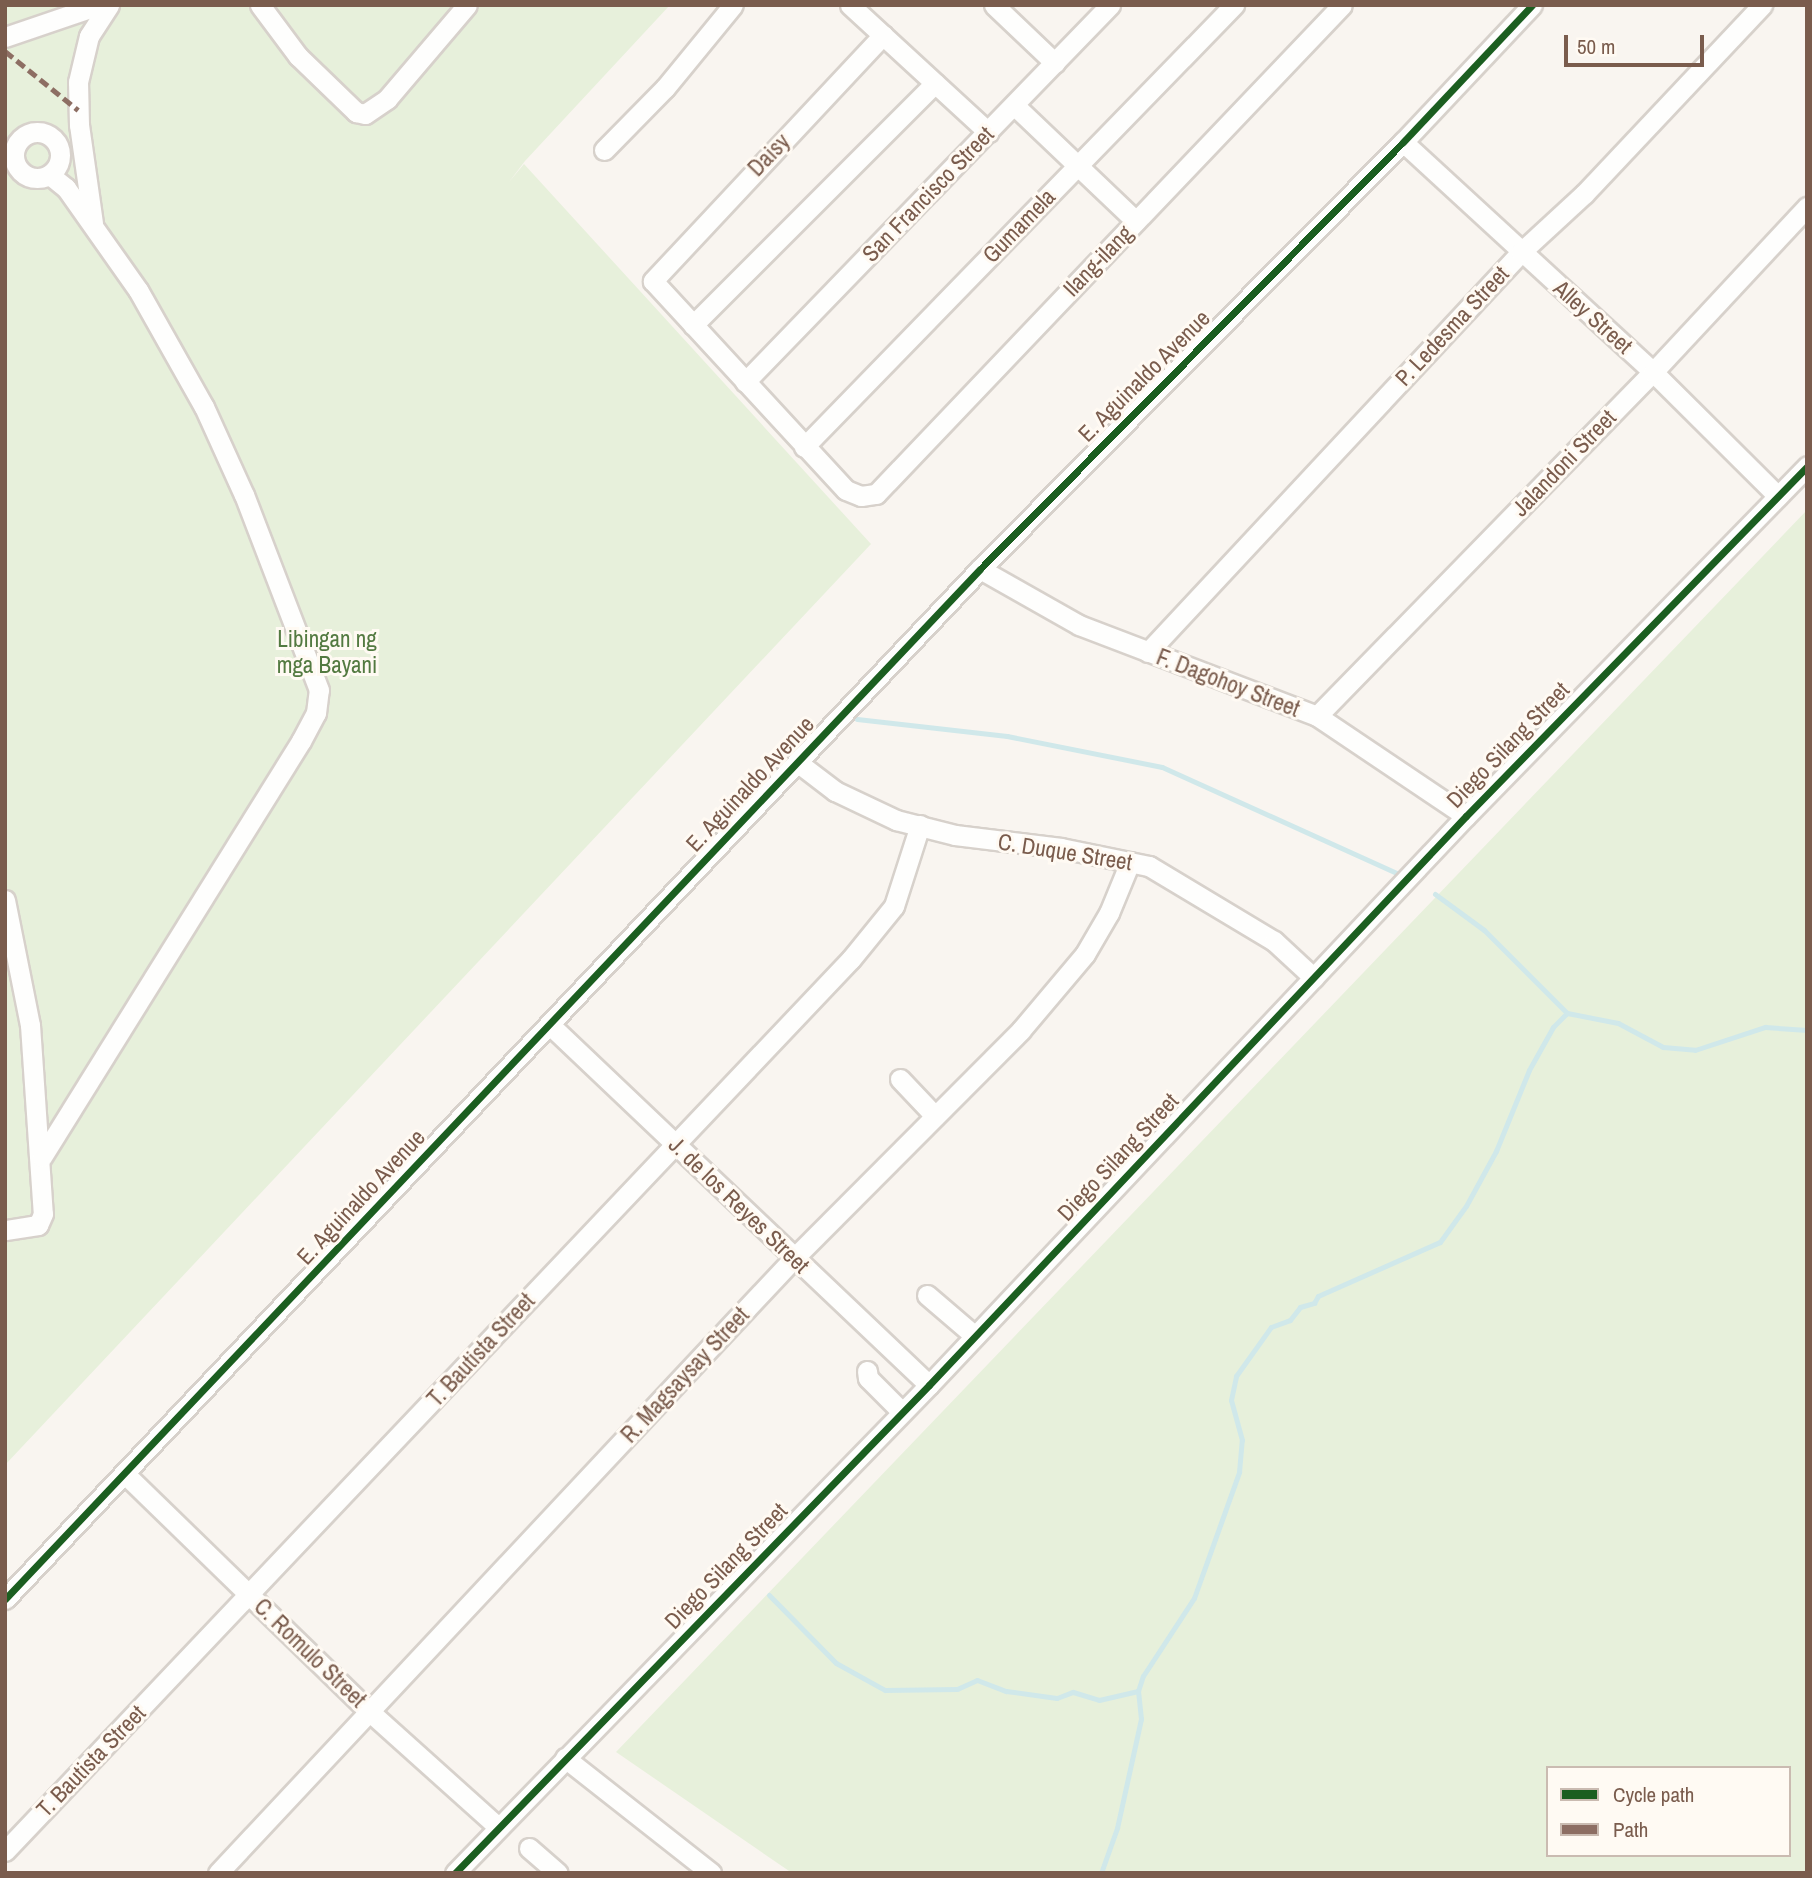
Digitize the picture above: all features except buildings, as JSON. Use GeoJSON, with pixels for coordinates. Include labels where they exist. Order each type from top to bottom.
{"type":"FeatureCollection","features":[{"type":"Feature","properties":{"kind":"street"},"geometry":{"type":"LineString","coordinates":[[5,37],[99,5]]}},
{"type":"Feature","properties":{"kind":"street"},"geometry":{"type":"LineString","coordinates":[[93,224],[79,125],[78,82],[89,36],[109,5]]}},
{"type":"Feature","properties":{"kind":"street"},"geometry":{"type":"LineString","coordinates":[[260,5],[298,56],[356,113],[374,111],[387,99],[467,5]]}},
{"type":"Feature","properties":{"kind":"street"},"geometry":{"type":"LineString","coordinates":[[604,150],[664,88],[733,5]]}},
{"type":"Feature","properties":{"kind":"street"},"geometry":{"type":"LineString","coordinates":[[850,5],[988,132]]}},
{"type":"Feature","properties":{"kind":"street"},"geometry":{"type":"LineString","coordinates":[[994,5],[1055,62]]}},
{"type":"Feature","properties":{"kind":"street","name":"San Francisco Street"},"geometry":{"type":"LineString","coordinates":[[745,382],[1110,5]]}},
{"type":"Feature","properties":{"kind":"street","name":"Gumamela"},"geometry":{"type":"LineString","coordinates":[[804,447],[1234,5]]}},
{"type":"Feature","properties":{"kind":"street","name":"Ilang-ilang"},"geometry":{"type":"LineString","coordinates":[[804,447],[846,490],[861,496],[876,494],[1342,5]]}},
{"type":"Feature","properties":{"kind":"street","name":"E. Aguinaldo Avenue"},"geometry":{"type":"LineString","coordinates":[[5,1600],[980,569],[1403,142],[1532,5]]}},
{"type":"Feature","properties":{"kind":"street","name":"P. Ledesma Street"},"geometry":{"type":"LineString","coordinates":[[1149,652],[1521,252],[1584,194],[1762,5]]}},
{"type":"Feature","properties":{"kind":"street","name":"Daisy"},"geometry":{"type":"LineString","coordinates":[[694,325],[656,287],[654,275],[883,36]]}},
{"type":"Feature","properties":{"kind":"street"},"geometry":{"type":"LineString","coordinates":[[804,447],[694,325],[935,83]]}},
{"type":"Feature","properties":{"kind":"street"},"geometry":{"type":"LineString","coordinates":[[1014,104],[1136,220]]}},
{"type":"Feature","properties":{"kind":"street"},"geometry":{"type":"LineString","coordinates":[[37,131],[51,136],[61,156],[50,175],[35,178],[11,167],[11,137],[37,131]]}},
{"type":"Feature","properties":{"kind":"street","name":"Alley Street"},"geometry":{"type":"LineString","coordinates":[[1403,142],[1653,372],[1778,496]]}},
{"type":"Feature","properties":{"kind":"street"},"geometry":{"type":"LineString","coordinates":[[42,1157],[301,741],[316,713],[319,690],[244,495],[204,407],[138,290],[93,224],[50,175]]}},
{"type":"Feature","properties":{"kind":"street","name":"Jalandoni Street"},"geometry":{"type":"LineString","coordinates":[[1317,716],[1653,372],[1807,207]]}},
{"type":"Feature","properties":{"kind":"street","name":"Diego Silang Street"},"geometry":{"type":"LineString","coordinates":[[455,1873],[929,1385],[1466,816],[1807,466]]}},
{"type":"Feature","properties":{"kind":"street","name":"F. Dagohoy Street"},"geometry":{"type":"LineString","coordinates":[[980,569],[1079,625],[1317,716],[1466,816]]}},
{"type":"Feature","properties":{"kind":"street","name":"C. Duque Street"},"geometry":{"type":"LineString","coordinates":[[797,762],[835,790],[896,820],[955,835],[1061,848],[1149,866],[1274,941],[1314,978]]}},
{"type":"Feature","properties":{"kind":"street","name":"T. Bautista Street"},"geometry":{"type":"LineString","coordinates":[[5,1851],[851,958],[894,906],[920,825]]}},
{"type":"Feature","properties":{"kind":"street","name":"R. Magsaysay Street"},"geometry":{"type":"LineString","coordinates":[[218,1873],[793,1259],[1021,1030],[1084,954],[1110,914],[1130,862]]}},
{"type":"Feature","properties":{"kind":"street"},"geometry":{"type":"LineString","coordinates":[[5,900],[30,1026],[42,1157],[43,1214],[38,1225],[5,1230]]}},
{"type":"Feature","properties":{"kind":"street","name":"J. de los Reyes Street"},"geometry":{"type":"LineString","coordinates":[[550,1024],[793,1259],[929,1385]]}},
{"type":"Feature","properties":{"kind":"street"},"geometry":{"type":"LineString","coordinates":[[900,1079],[935,1116]]}},
{"type":"Feature","properties":{"kind":"street"},"geometry":{"type":"LineString","coordinates":[[927,1295],[975,1336]]}},
{"type":"Feature","properties":{"kind":"street"},"geometry":{"type":"LineString","coordinates":[[867,1371],[868,1378],[902,1412]]}},
{"type":"Feature","properties":{"kind":"street","name":"C. Romulo Street"},"geometry":{"type":"LineString","coordinates":[[126,1475],[370,1712],[499,1827]]}},
{"type":"Feature","properties":{"kind":"street"},"geometry":{"type":"LineString","coordinates":[[565,1758],[711,1873]]}},
{"type":"Feature","properties":{"kind":"street"},"geometry":{"type":"LineString","coordinates":[[529,1848],[558,1873]]}},
{"type":"Feature","properties":{"kind":"green space","name":"Libingan ng mga Bayani"},"geometry":{"type":"Polygon","coordinates":[[[5,5],[670,5],[525,161],[509,182],[524,164],[871,544],[5,1465],[5,5]]]}},
{"type":"Feature","properties":{"kind":"green space"},"geometry":{"type":"Polygon","coordinates":[[[1807,510],[1807,1873],[792,1873],[616,1752],[1807,510]]]}},
{"type":"Feature","properties":{"kind":"waterway"},"geometry":{"type":"LineString","coordinates":[[857,719],[1007,736],[1162,767],[1397,873]]}},
{"type":"Feature","properties":{"kind":"waterway"},"geometry":{"type":"LineString","coordinates":[[1435,894],[1484,930],[1567,1013]]}},
{"type":"Feature","properties":{"kind":"waterway"},"geometry":{"type":"LineString","coordinates":[[1101,1873],[1117,1828],[1141,1719],[1138,1691],[1143,1676],[1194,1598],[1239,1472],[1242,1440],[1231,1400],[1236,1376],[1271,1327],[1290,1320],[1300,1307],[1314,1303],[1318,1296],[1440,1242],[1466,1206],[1496,1151],[1529,1070],[1553,1027],[1567,1013],[1618,1023],[1663,1047],[1695,1050],[1765,1027],[1807,1030]]}},
{"type":"Feature","properties":{"kind":"waterway"},"geometry":{"type":"LineString","coordinates":[[769,1595],[836,1663],[885,1690],[957,1689],[977,1680],[1006,1691],[1057,1698],[1073,1692],[1099,1700],[1138,1691]]}},
{"type":"Feature","properties":{"kind":"marked path"},"geometry":{"type":"LineString","coordinates":[[5,51],[78,110]]}},
{"type":"Feature","properties":{"kind":"cycle path"},"geometry":{"type":"LineString","coordinates":[[5,1599],[980,569],[1403,142],[1532,5]]}},
{"type":"Feature","properties":{"kind":"cycle path"},"geometry":{"type":"LineString","coordinates":[[455,1873],[929,1385],[1466,816],[1807,466]]}}]}
